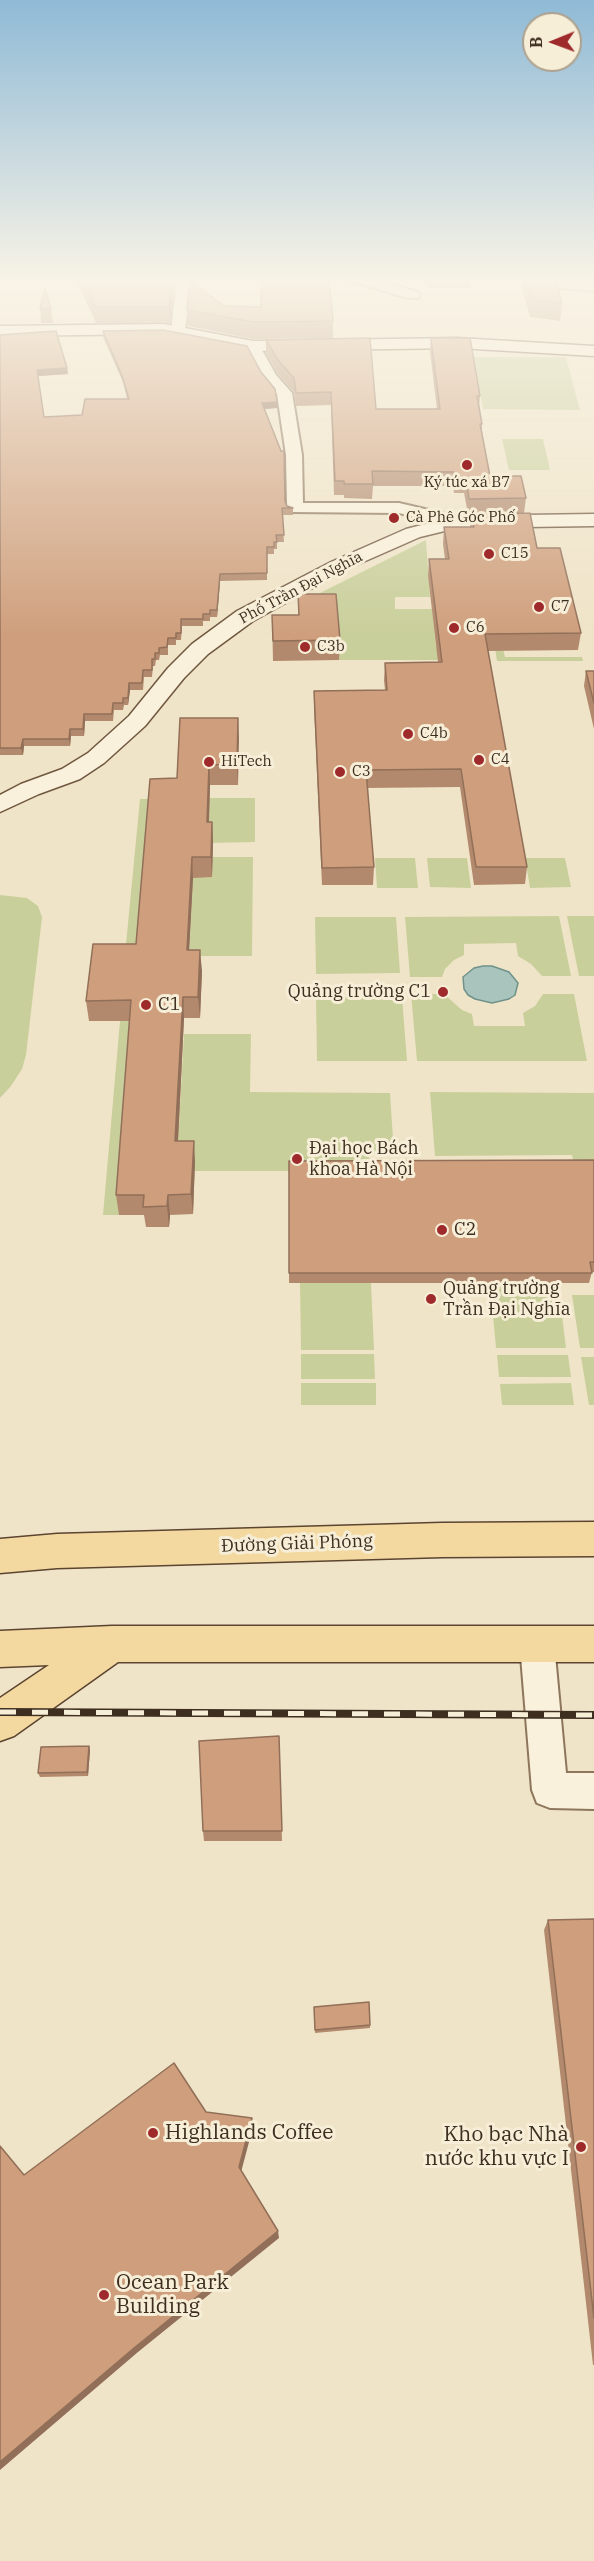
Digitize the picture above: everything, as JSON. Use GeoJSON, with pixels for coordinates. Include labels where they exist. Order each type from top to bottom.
{"type":"FeatureCollection","features":[{"type":"Feature","properties":{"kind":"main road"},"geometry":{"type":"LineString","coordinates":[[0,1534],[57,1551]]}},
{"type":"Feature","properties":{"kind":"main road","name":"Đường Giải Phóng"},"geometry":{"type":"LineString","coordinates":[[0,1556],[57,1551],[442,1540],[594,1539]]}},
{"type":"Feature","properties":{"kind":"main road"},"geometry":{"type":"LineString","coordinates":[[0,1722],[112,1644]]}},
{"type":"Feature","properties":{"kind":"main road"},"geometry":{"type":"LineString","coordinates":[[0,1649],[112,1644],[594,1644]]}},
{"type":"Feature","properties":{"kind":"street"},"geometry":{"type":"LineString","coordinates":[[285,397],[294,455],[295,508],[399,508],[457,522]]}},
{"type":"Feature","properties":{"kind":"street","name":"Phố Trần Đại Nghĩa"},"geometry":{"type":"LineString","coordinates":[[0,805],[30,789],[71,774],[96,758],[137,721],[176,673],[200,649],[238,621],[338,566],[414,533],[457,522],[594,520]]}},
{"type":"Feature","properties":{"kind":"street","name":"Phố Trần Đại Nghĩa"},"geometry":{"type":"LineString","coordinates":[[0,787],[30,789]]}},
{"type":"Feature","properties":{"kind":"street"},"geometry":{"type":"LineString","coordinates":[[537,1644],[550,1790],[594,1791]]}},
{"type":"Feature","properties":{"kind":"green space"},"geometry":{"type":"Polygon","coordinates":[[[481,397],[576,397],[580,410],[483,409],[481,397]]]}},
{"type":"Feature","properties":{"kind":"green space"},"geometry":{"type":"Polygon","coordinates":[[[502,439],[543,439],[550,470],[509,470],[502,439]]]}},
{"type":"Feature","properties":{"kind":"green space"},"geometry":{"type":"Polygon","coordinates":[[[426,540],[430,597],[395,597],[395,609],[432,609],[436,647],[476,647],[478,660],[339,660],[298,614],[298,604],[426,540]]]}},
{"type":"Feature","properties":{"kind":"green space"},"geometry":{"type":"Polygon","coordinates":[[[493,636],[500,636],[505,657],[582,657],[583,661],[497,661],[493,636]]]}},
{"type":"Feature","properties":{"kind":"green space"},"geometry":{"type":"Polygon","coordinates":[[[209,798],[255,798],[255,842],[208,843],[209,798]]]}},
{"type":"Feature","properties":{"kind":"green space"},"geometry":{"type":"Polygon","coordinates":[[[140,799],[152,799],[138,965],[124,965],[140,799]]]}},
{"type":"Feature","properties":{"kind":"green space"},"geometry":{"type":"Polygon","coordinates":[[[213,857],[253,857],[252,956],[189,956],[193,878],[213,857]]]}},
{"type":"Feature","properties":{"kind":"green space"},"geometry":{"type":"Polygon","coordinates":[[[375,858],[415,858],[418,888],[377,888],[375,858]]]}},
{"type":"Feature","properties":{"kind":"green space"},"geometry":{"type":"Polygon","coordinates":[[[427,858],[467,858],[471,888],[430,887],[427,858]]]}},
{"type":"Feature","properties":{"kind":"green space"},"geometry":{"type":"Polygon","coordinates":[[[525,858],[565,858],[571,887],[530,888],[525,858]]]}},
{"type":"Feature","properties":{"kind":"green space"},"geometry":{"type":"Polygon","coordinates":[[[0,895],[27,898],[38,906],[42,917],[26,1055],[22,1069],[0,1098],[0,895]]]}},
{"type":"Feature","properties":{"kind":"green space"},"geometry":{"type":"Polygon","coordinates":[[[559,916],[571,976],[542,976],[531,964],[518,956],[516,943],[464,944],[464,955],[454,960],[445,969],[442,977],[410,977],[405,917],[559,916]]]}},
{"type":"Feature","properties":{"kind":"green space"},"geometry":{"type":"Polygon","coordinates":[[[567,916],[594,916],[594,976],[579,976],[567,916]]]}},
{"type":"Feature","properties":{"kind":"green space"},"geometry":{"type":"Polygon","coordinates":[[[315,917],[396,917],[400,973],[316,974],[315,917]]]}},
{"type":"Feature","properties":{"kind":"green space"},"geometry":{"type":"Polygon","coordinates":[[[411,994],[444,994],[462,1010],[472,1014],[474,1026],[525,1026],[523,1013],[535,1006],[543,994],[574,994],[587,1061],[417,1061],[411,994]]]}},
{"type":"Feature","properties":{"kind":"green space"},"geometry":{"type":"Polygon","coordinates":[[[316,997],[402,997],[407,1061],[317,1061],[316,997]]]}},
{"type":"Feature","properties":{"kind":"green space"},"geometry":{"type":"Polygon","coordinates":[[[120,1021],[134,1021],[119,1215],[103,1215],[120,1021]]]}},
{"type":"Feature","properties":{"kind":"green space"},"geometry":{"type":"Polygon","coordinates":[[[184,1034],[251,1034],[250,1092],[390,1093],[394,1154],[369,1154],[370,1171],[195,1171],[177,1161],[184,1034]]]}},
{"type":"Feature","properties":{"kind":"green space"},"geometry":{"type":"Polygon","coordinates":[[[430,1092],[594,1093],[594,1170],[575,1170],[572,1155],[435,1156],[430,1092]]]}},
{"type":"Feature","properties":{"kind":"green space"},"geometry":{"type":"Polygon","coordinates":[[[300,1283],[371,1283],[374,1350],[301,1350],[300,1283]]]}},
{"type":"Feature","properties":{"kind":"green space"},"geometry":{"type":"Polygon","coordinates":[[[490,1283],[558,1283],[566,1348],[496,1348],[490,1283]]]}},
{"type":"Feature","properties":{"kind":"green space"},"geometry":{"type":"Polygon","coordinates":[[[572,1295],[594,1295],[594,1348],[580,1348],[572,1295]]]}},
{"type":"Feature","properties":{"kind":"green space"},"geometry":{"type":"Polygon","coordinates":[[[301,1354],[374,1354],[375,1379],[301,1379],[301,1354]]]}},
{"type":"Feature","properties":{"kind":"green space"},"geometry":{"type":"Polygon","coordinates":[[[497,1355],[568,1355],[571,1377],[499,1377],[497,1355]]]}},
{"type":"Feature","properties":{"kind":"green space"},"geometry":{"type":"Polygon","coordinates":[[[581,1357],[594,1357],[594,1405],[589,1405],[581,1357]]]}},
{"type":"Feature","properties":{"kind":"green space"},"geometry":{"type":"Polygon","coordinates":[[[301,1383],[376,1383],[376,1405],[301,1405],[301,1383]]]}},
{"type":"Feature","properties":{"kind":"green space"},"geometry":{"type":"Polygon","coordinates":[[[571,1383],[574,1405],[502,1405],[500,1384],[571,1383]]]}},
{"type":"Feature","properties":{"kind":"water"},"geometry":{"type":"Polygon","coordinates":[[[492,966],[509,972],[518,983],[515,995],[509,999],[492,1003],[468,995],[464,989],[463,977],[474,968],[492,966]]]}},
{"type":"Feature","properties":{"kind":"building"},"geometry":{"type":"Polygon","coordinates":[[[0,397],[41,397],[44,417],[82,415],[85,399],[129,399],[128,397],[276,397],[277,402],[262,403],[281,451],[284,451],[285,501],[287,506],[293,508],[282,508],[284,535],[276,535],[277,542],[274,542],[274,547],[267,547],[267,573],[220,574],[217,610],[210,610],[210,614],[203,614],[203,619],[181,619],[181,633],[176,633],[176,638],[168,638],[167,647],[159,648],[159,653],[155,653],[155,659],[152,659],[152,670],[143,670],[142,683],[129,683],[128,698],[123,698],[123,703],[113,703],[112,714],[84,714],[83,729],[70,729],[69,739],[23,739],[21,748],[0,748],[0,397]]]}},
{"type":"Feature","properties":{"kind":"building"},"geometry":{"type":"Polygon","coordinates":[[[331,397],[375,397],[376,409],[440,409],[438,397],[477,397],[490,476],[521,476],[526,498],[469,499],[466,479],[455,479],[454,472],[372,471],[373,484],[344,484],[344,481],[335,481],[331,397]]]}},
{"type":"Feature","properties":{"kind":"building"},"geometry":{"type":"Polygon","coordinates":[[[530,513],[537,548],[560,548],[581,633],[485,634],[527,867],[476,867],[461,769],[366,770],[374,867],[322,868],[314,691],[387,690],[385,663],[442,662],[429,559],[449,559],[444,527],[474,527],[472,514],[530,513]]]}},
{"type":"Feature","properties":{"kind":"building"},"geometry":{"type":"Polygon","coordinates":[[[298,594],[336,594],[340,640],[273,641],[272,615],[299,615],[298,594]]]}},
{"type":"Feature","properties":{"kind":"building"},"geometry":{"type":"Polygon","coordinates":[[[586,671],[594,671],[594,703],[586,671]]]}},
{"type":"Feature","properties":{"kind":"building","name":"C1"},"geometry":{"type":"Polygon","coordinates":[[[180,718],[238,718],[237,764],[209,765],[207,822],[212,822],[211,857],[192,857],[187,950],[200,950],[198,997],[183,997],[175,1141],[194,1141],[191,1194],[168,1195],[167,1206],[143,1207],[144,1195],[116,1195],[131,1000],[86,1001],[93,944],[136,944],[150,779],[177,778],[180,718]]]}},
{"type":"Feature","properties":{"kind":"building","name":"C2"},"geometry":{"type":"Polygon","coordinates":[[[594,1160],[594,1262],[590,1262],[592,1273],[289,1273],[289,1161],[594,1160]]]}},
{"type":"Feature","properties":{"kind":"building"},"geometry":{"type":"Polygon","coordinates":[[[279,1736],[282,1831],[203,1831],[199,1741],[279,1736]]]}},
{"type":"Feature","properties":{"kind":"building"},"geometry":{"type":"Polygon","coordinates":[[[89,1746],[87,1772],[38,1773],[41,1747],[89,1746]]]}},
{"type":"Feature","properties":{"kind":"building","name":"Kho bạc Nhà nước khu vực I"},"geometry":{"type":"Polygon","coordinates":[[[594,1919],[594,2318],[548,1920],[594,1919]]]}},
{"type":"Feature","properties":{"kind":"building"},"geometry":{"type":"Polygon","coordinates":[[[369,2002],[370,2025],[315,2030],[314,2007],[369,2002]]]}},
{"type":"Feature","properties":{"kind":"building","name":"Ocean Park Building"},"geometry":{"type":"Polygon","coordinates":[[[174,2063],[206,2112],[252,2118],[239,2167],[278,2231],[134,2348],[0,2462],[0,2146],[24,2175],[174,2063]]]}},
{"type":"Feature","properties":{"kind":"railway"},"geometry":{"type":"LineString","coordinates":[[0,1712],[594,1715]]}},
{"type":"Feature","properties":{"kind":"place","name":"Ký túc xá B7"},"geometry":{"type":"Point","coordinates":[467,465]}},
{"type":"Feature","properties":{"kind":"place","name":"Cà Phê Góc Phố"},"geometry":{"type":"Point","coordinates":[394,518]}},
{"type":"Feature","properties":{"kind":"place","name":"C15"},"geometry":{"type":"Point","coordinates":[489,554]}},
{"type":"Feature","properties":{"kind":"place","name":"C7"},"geometry":{"type":"Point","coordinates":[539,607]}},
{"type":"Feature","properties":{"kind":"place","name":"C6"},"geometry":{"type":"Point","coordinates":[454,628]}},
{"type":"Feature","properties":{"kind":"place","name":"C3b"},"geometry":{"type":"Point","coordinates":[305,647]}},
{"type":"Feature","properties":{"kind":"place","name":"C4b"},"geometry":{"type":"Point","coordinates":[408,734]}},
{"type":"Feature","properties":{"kind":"place","name":"C4"},"geometry":{"type":"Point","coordinates":[479,760]}},
{"type":"Feature","properties":{"kind":"place","name":"HiTech"},"geometry":{"type":"Point","coordinates":[209,762]}},
{"type":"Feature","properties":{"kind":"place","name":"C3"},"geometry":{"type":"Point","coordinates":[340,772]}},
{"type":"Feature","properties":{"kind":"place","name":"Quảng trường C1"},"geometry":{"type":"Point","coordinates":[443,992]}},
{"type":"Feature","properties":{"kind":"place","name":"C1"},"geometry":{"type":"Point","coordinates":[146,1005]}},
{"type":"Feature","properties":{"kind":"place","name":"Đại học Bách khoa Hà Nội"},"geometry":{"type":"Point","coordinates":[297,1159]}},
{"type":"Feature","properties":{"kind":"place","name":"C2"},"geometry":{"type":"Point","coordinates":[442,1230]}},
{"type":"Feature","properties":{"kind":"place","name":"Quảng trường Trần Đại Nghĩa"},"geometry":{"type":"Point","coordinates":[431,1299]}},
{"type":"Feature","properties":{"kind":"place","name":"Highlands Coffee"},"geometry":{"type":"Point","coordinates":[153,2133]}},
{"type":"Feature","properties":{"kind":"place","name":"Kho bạc Nhà nước khu vực I"},"geometry":{"type":"Point","coordinates":[581,2147]}},
{"type":"Feature","properties":{"kind":"place","name":"Ocean Park Building"},"geometry":{"type":"Point","coordinates":[104,2295]}}]}
